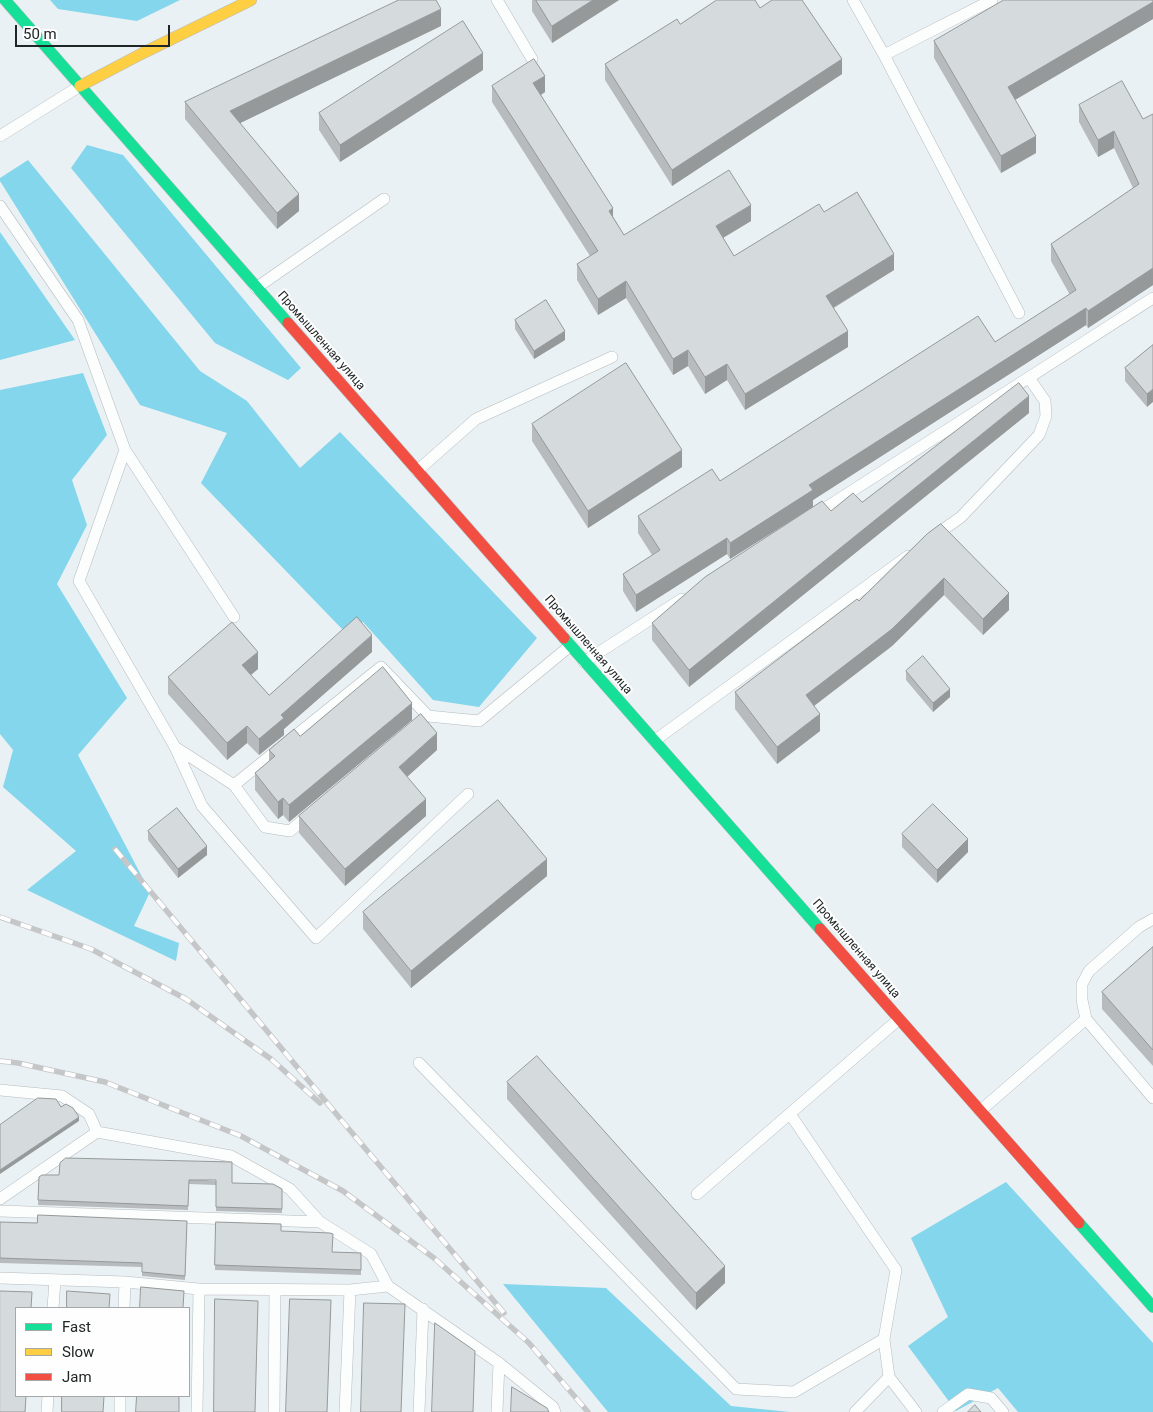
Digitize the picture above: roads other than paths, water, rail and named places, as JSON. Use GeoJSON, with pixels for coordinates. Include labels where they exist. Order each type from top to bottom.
{"type":"FeatureCollection","features":[{"type":"Feature","properties":{"kind":"street","name":"Промышленная улица"},"geometry":{"type":"LineString","coordinates":[[5,0],[417,472],[1153,1307]]}},
{"type":"Feature","properties":{"kind":"street"},"geometry":{"type":"LineString","coordinates":[[80,86],[251,0]]}},
{"type":"Feature","properties":{"kind":"lane"},"geometry":{"type":"LineString","coordinates":[[497,0],[532,59]]}},
{"type":"Feature","properties":{"kind":"lane"},"geometry":{"type":"LineString","coordinates":[[852,0],[884,55],[1019,314]]}},
{"type":"Feature","properties":{"kind":"lane"},"geometry":{"type":"LineString","coordinates":[[884,55],[992,0]]}},
{"type":"Feature","properties":{"kind":"lane"},"geometry":{"type":"LineString","coordinates":[[0,136],[80,86]]}},
{"type":"Feature","properties":{"kind":"lane"},"geometry":{"type":"LineString","coordinates":[[256,288],[384,199]]}},
{"type":"Feature","properties":{"kind":"lane"},"geometry":{"type":"LineString","coordinates":[[0,206],[78,320],[125,450],[234,617]]}},
{"type":"Feature","properties":{"kind":"lane"},"geometry":{"type":"LineString","coordinates":[[811,517],[1153,298]]}},
{"type":"Feature","properties":{"kind":"lane"},"geometry":{"type":"LineString","coordinates":[[417,472],[476,419],[612,357]]}},
{"type":"Feature","properties":{"kind":"lane"},"geometry":{"type":"LineString","coordinates":[[654,741],[961,517],[1039,435],[1046,416],[1044,401],[1029,378]]}},
{"type":"Feature","properties":{"kind":"lane"},"geometry":{"type":"LineString","coordinates":[[125,450],[79,580],[175,747],[202,806],[316,938],[468,794]]}},
{"type":"Feature","properties":{"kind":"lane"},"geometry":{"type":"LineString","coordinates":[[584,662],[693,592]]}},
{"type":"Feature","properties":{"kind":"lane"},"geometry":{"type":"LineString","coordinates":[[234,785],[381,667],[424,719],[479,721],[570,646]]}},
{"type":"Feature","properties":{"kind":"lane"},"geometry":{"type":"LineString","coordinates":[[175,747],[234,785],[265,827],[290,831],[320,806]]}},
{"type":"Feature","properties":{"kind":"lane"},"geometry":{"type":"LineString","coordinates":[[1153,919],[1139,927],[1089,971],[1082,984],[1082,1000],[1086,1019],[1153,1098]]}},
{"type":"Feature","properties":{"kind":"lane"},"geometry":{"type":"LineString","coordinates":[[696,1194],[899,1019]]}},
{"type":"Feature","properties":{"kind":"lane"},"geometry":{"type":"LineString","coordinates":[[980,1111],[1086,1019]]}},
{"type":"Feature","properties":{"kind":"lane"},"geometry":{"type":"LineString","coordinates":[[419,1062],[736,1389],[794,1392],[884,1339]]}},
{"type":"Feature","properties":{"kind":"lane"},"geometry":{"type":"LineString","coordinates":[[0,1090],[62,1096],[89,1114],[97,1132]]}},
{"type":"Feature","properties":{"kind":"lane"},"geometry":{"type":"LineString","coordinates":[[790,1114],[896,1270],[884,1339],[889,1377],[916,1412]]}},
{"type":"Feature","properties":{"kind":"lane"},"geometry":{"type":"LineString","coordinates":[[0,1199],[97,1132],[231,1156],[290,1189],[320,1222],[371,1254],[388,1286],[499,1363],[553,1407],[555,1412]]}},
{"type":"Feature","properties":{"kind":"lane"},"geometry":{"type":"LineString","coordinates":[[0,1210],[320,1222]]}},
{"type":"Feature","properties":{"kind":"lane"},"geometry":{"type":"LineString","coordinates":[[0,1278],[125,1282],[199,1289],[350,1290],[388,1286]]}},
{"type":"Feature","properties":{"kind":"lane"},"geometry":{"type":"LineString","coordinates":[[53,1307],[55,1280]]}},
{"type":"Feature","properties":{"kind":"lane"},"geometry":{"type":"LineString","coordinates":[[124,1307],[125,1282]]}},
{"type":"Feature","properties":{"kind":"lane"},"geometry":{"type":"LineString","coordinates":[[197,1412],[199,1289]]}},
{"type":"Feature","properties":{"kind":"lane"},"geometry":{"type":"LineString","coordinates":[[274,1412],[275,1290]]}},
{"type":"Feature","properties":{"kind":"lane"},"geometry":{"type":"LineString","coordinates":[[345,1412],[350,1290]]}},
{"type":"Feature","properties":{"kind":"lane"},"geometry":{"type":"LineString","coordinates":[[419,1412],[423,1309]]}},
{"type":"Feature","properties":{"kind":"lane"},"geometry":{"type":"LineString","coordinates":[[497,1412],[499,1363]]}},
{"type":"Feature","properties":{"kind":"lane"},"geometry":{"type":"LineString","coordinates":[[855,1412],[889,1377]]}},
{"type":"Feature","properties":{"kind":"lane"},"geometry":{"type":"LineString","coordinates":[[943,1412],[968,1394],[991,1398],[1003,1412]]}},
{"type":"Feature","properties":{"kind":"lane"},"geometry":{"type":"LineString","coordinates":[[47,1412],[48,1397]]}},
{"type":"Feature","properties":{"kind":"lane"},"geometry":{"type":"LineString","coordinates":[[120,1397],[120,1412]]}},
{"type":"Feature","properties":{"kind":"railway"},"geometry":{"type":"LineString","coordinates":[[115,849],[504,1313]]}},
{"type":"Feature","properties":{"kind":"railway"},"geometry":{"type":"LineString","coordinates":[[0,917],[91,949],[186,999],[271,1059],[320,1103]]}},
{"type":"Feature","properties":{"kind":"railway"},"geometry":{"type":"LineString","coordinates":[[0,1061],[18,1063],[105,1082],[241,1136],[343,1191],[434,1258],[529,1343],[588,1412]]}}]}
